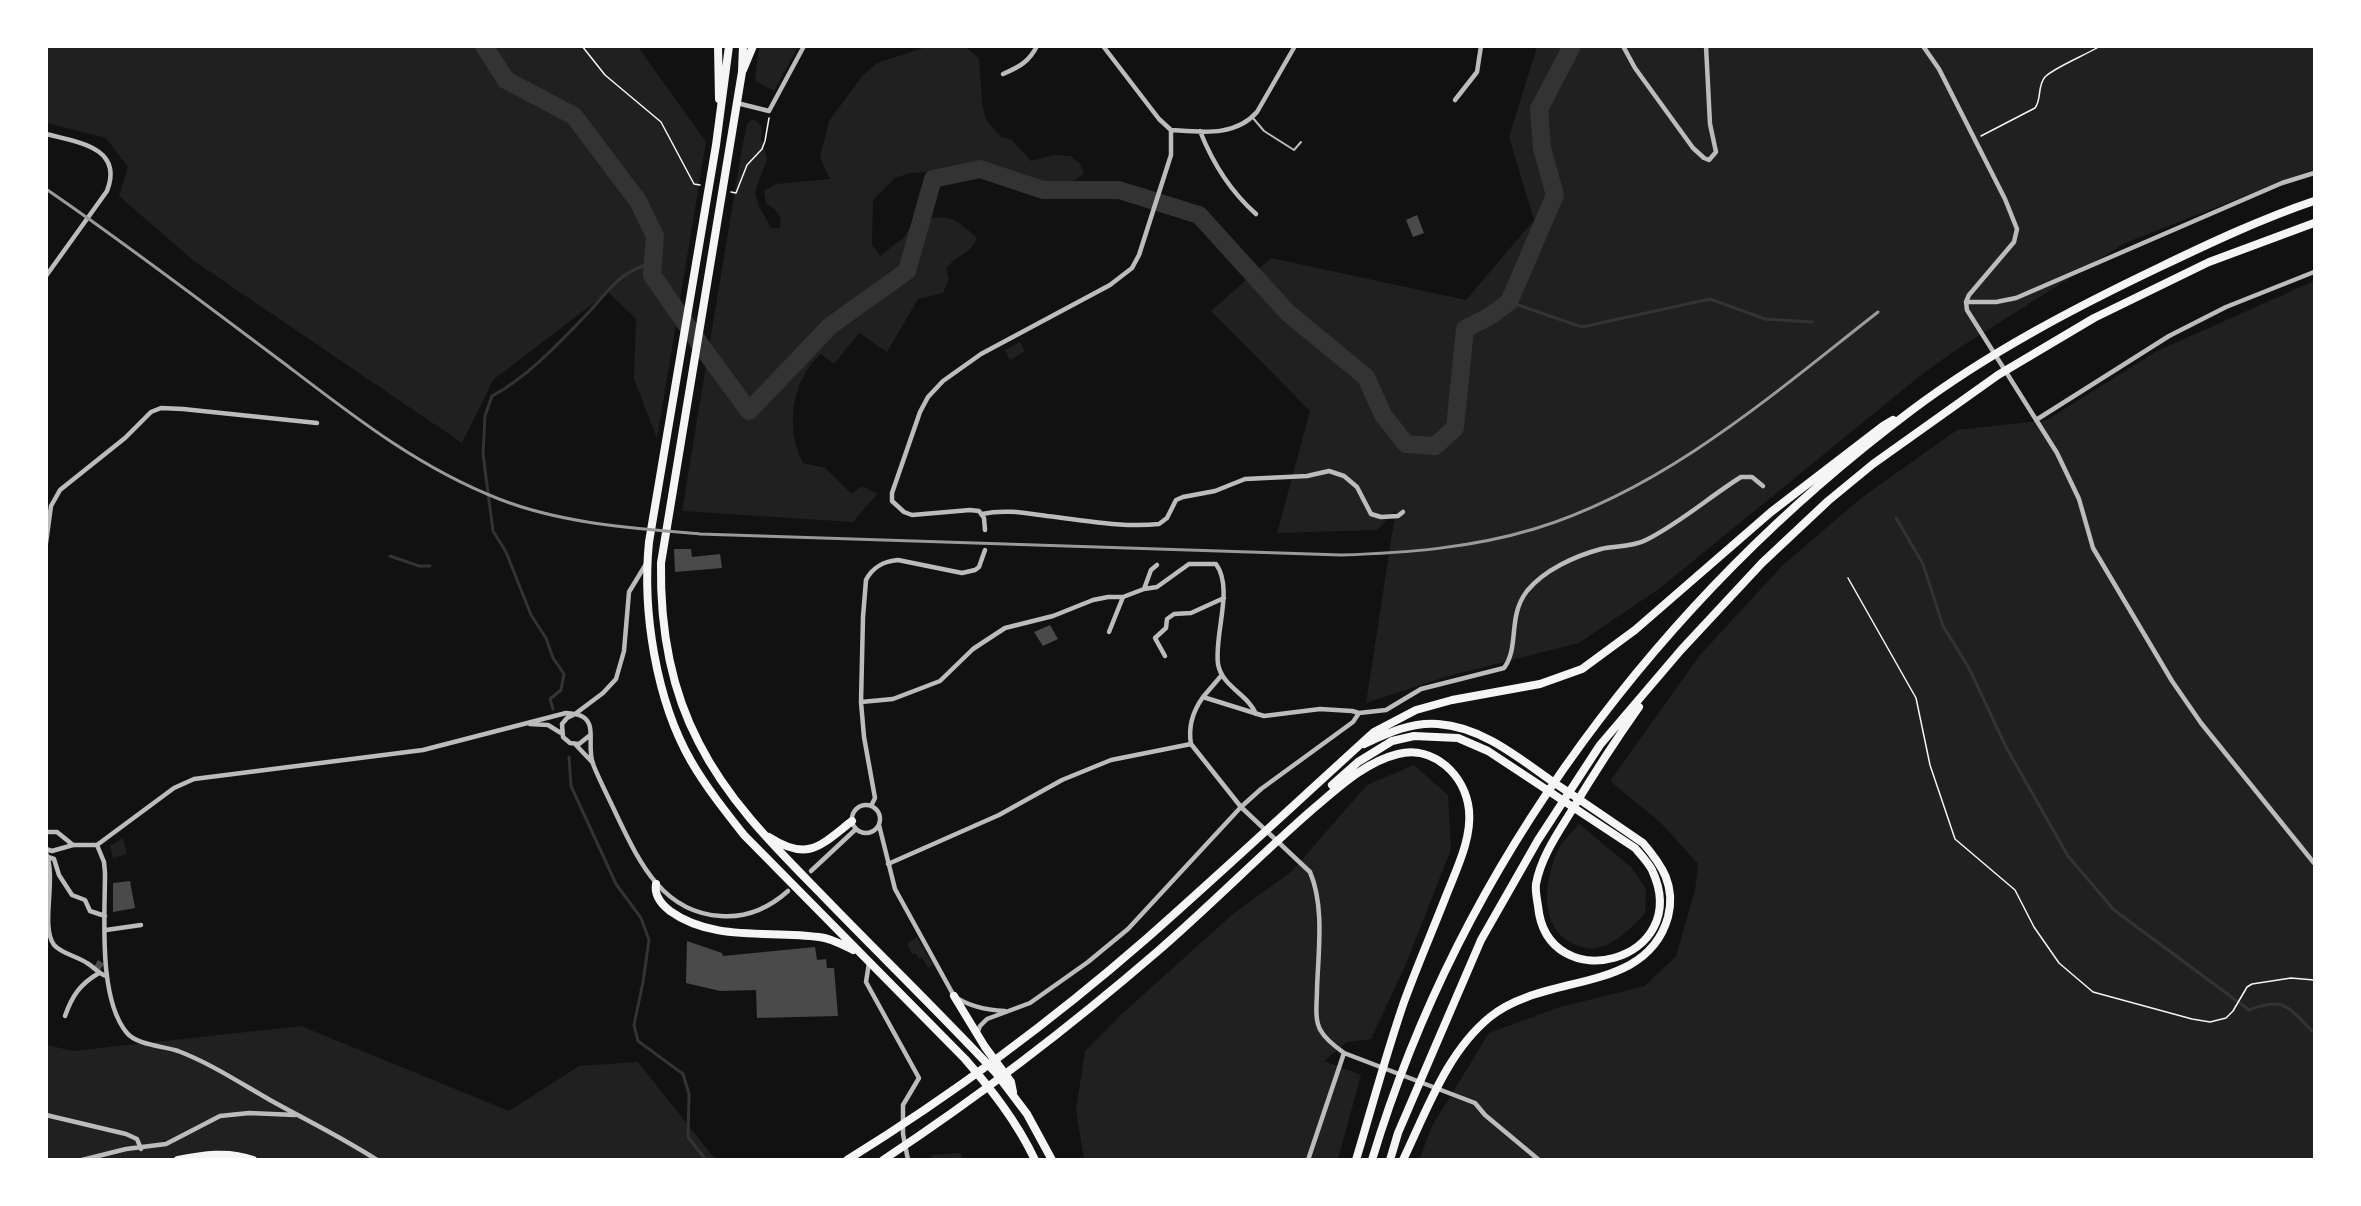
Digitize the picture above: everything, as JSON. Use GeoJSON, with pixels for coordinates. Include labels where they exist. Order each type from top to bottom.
{"type":"FeatureCollection","features":[{"type":"Feature","properties":{"kind":"highway"},"geometry":{"type":"LineString","coordinates":[[718,46],[720,117]]}},
{"type":"Feature","properties":{"kind":"highway"},"geometry":{"type":"LineString","coordinates":[[729,46],[716,145],[649,539],[647,562],[652,639],[662,690],[690,759],[744,836],[986,1082],[1018,1128],[1035,1160]]}},
{"type":"Feature","properties":{"kind":"highway"},"geometry":{"type":"LineString","coordinates":[[743,46],[742,72],[664,540],[661,586],[665,638],[679,693],[687,718],[711,766],[759,830],[996,1073],[1027,1114],[1052,1160]]}},
{"type":"Feature","properties":{"kind":"highway"},"geometry":{"type":"LineString","coordinates":[[742,72],[753,46]]}},
{"type":"Feature","properties":{"kind":"highway"},"geometry":{"type":"LineString","coordinates":[[847,1160],[905,1123],[1006,1051],[1145,939],[1374,732],[1416,710],[1452,700],[1540,684],[1582,669],[1635,630],[1771,512],[1883,426],[1912,410],[2006,347],[2086,302],[2220,238],[2314,201]]}},
{"type":"Feature","properties":{"kind":"highway"},"geometry":{"type":"LineString","coordinates":[[1390,1160],[1398,1133],[1481,940],[1538,840],[1605,747],[1681,650],[1762,563],[1828,501],[1873,464],[1998,375],[2094,318],[2209,262],[2314,223]]}},
{"type":"Feature","properties":{"kind":"highway"},"geometry":{"type":"LineString","coordinates":[[1372,1160],[1386,1112],[1420,1029],[1466,929],[1524,829],[1585,737],[1656,650],[1746,552],[1780,519],[1912,410]]}},
{"type":"Feature","properties":{"kind":"highway"},"geometry":{"type":"LineString","coordinates":[[1357,747],[1399,729],[1418,724],[1459,727],[1494,741],[1643,843],[1660,863],[1668,880],[1670,897],[1670,909],[1659,940],[1645,956],[1628,968],[1541,991],[1514,1002],[1492,1015],[1470,1034],[1453,1058],[1403,1160]]}},
{"type":"Feature","properties":{"kind":"highway"},"geometry":{"type":"LineString","coordinates":[[1292,826],[1310,805],[1358,762],[1392,741],[1414,736],[1458,738],[1488,751],[1635,848],[1651,868],[1659,908],[1651,932],[1641,944],[1620,957],[1599,962],[1582,959],[1557,949],[1539,922],[1536,885],[1548,850],[1605,747]]}},
{"type":"Feature","properties":{"kind":"highway"},"geometry":{"type":"LineString","coordinates":[[883,1160],[1017,1066],[1097,1003],[1161,948],[1292,826],[1357,774],[1375,763],[1399,754],[1417,752],[1431,756],[1457,777],[1466,794],[1469,812],[1468,830],[1462,856],[1404,1002],[1356,1160]]}},
{"type":"Feature","properties":{"kind":"highway"},"geometry":{"type":"LineString","coordinates":[[759,830],[785,847],[802,850],[823,844],[854,825]]}},
{"type":"Feature","properties":{"kind":"highway"},"geometry":{"type":"LineString","coordinates":[[656,884],[655,891],[664,906],[696,926],[734,932],[823,937],[859,952]]}},
{"type":"Feature","properties":{"kind":"highway"},"geometry":{"type":"LineString","coordinates":[[954,996],[977,1034],[1011,1082],[1014,1097]]}},
{"type":"Feature","properties":{"kind":"highway"},"geometry":{"type":"LineString","coordinates":[[178,1160],[209,1154],[246,1157],[253,1160]]}},
{"type":"Feature","properties":{"kind":"street"},"geometry":{"type":"LineString","coordinates":[[737,103],[770,111],[804,46]]}},
{"type":"Feature","properties":{"kind":"street"},"geometry":{"type":"LineString","coordinates":[[1003,74],[1021,66],[1031,57],[1037,46]]}},
{"type":"Feature","properties":{"kind":"street"},"geometry":{"type":"LineString","coordinates":[[1103,46],[1159,119],[1171,130],[1200,131],[1229,130],[1241,126],[1252,117],[1295,46]]}},
{"type":"Feature","properties":{"kind":"street"},"geometry":{"type":"LineString","coordinates":[[1455,100],[1477,72],[1481,46]]}},
{"type":"Feature","properties":{"kind":"street"},"geometry":{"type":"LineString","coordinates":[[1623,46],[1635,68],[1693,148],[1708,160],[1716,152],[1710,124],[1706,46]]}},
{"type":"Feature","properties":{"kind":"street"},"geometry":{"type":"LineString","coordinates":[[1923,46],[1939,69],[2010,208],[2017,233],[2014,242],[1972,291],[1966,302],[1969,313],[2057,453],[2075,489],[2097,557],[2172,681],[2201,723],[2314,863]]}},
{"type":"Feature","properties":{"kind":"street"},"geometry":{"type":"LineString","coordinates":[[1171,130],[1172,150],[1165,176],[1139,255],[1124,275],[965,364],[935,389],[924,405],[892,493],[892,501],[904,512],[912,515],[970,510],[982,513],[1011,511],[1085,521],[1159,524],[1167,518],[1176,500],[1183,497],[1215,491],[1245,479],[1307,476],[1329,471],[1344,476],[1357,488],[1371,514],[1382,517],[1398,516],[1402,512]]}},
{"type":"Feature","properties":{"kind":"street"},"geometry":{"type":"LineString","coordinates":[[1200,131],[1221,176],[1257,214]]}},
{"type":"Feature","properties":{"kind":"street"},"geometry":{"type":"LineString","coordinates":[[46,134],[96,149],[106,158],[111,176],[104,195],[46,276]]}},
{"type":"Feature","properties":{"kind":"street"},"geometry":{"type":"LineString","coordinates":[[1966,302],[1996,302],[2016,298],[2282,183],[2314,173]]}},
{"type":"Feature","properties":{"kind":"street"},"geometry":{"type":"LineString","coordinates":[[2036,420],[2169,336],[2226,307],[2314,272]]}},
{"type":"Feature","properties":{"kind":"street"},"geometry":{"type":"LineString","coordinates":[[46,543],[51,506],[60,490],[124,438],[151,412],[161,408],[183,409],[317,423]]}},
{"type":"Feature","properties":{"kind":"street"},"geometry":{"type":"LineString","coordinates":[[1203,697],[1264,716],[1320,709],[1359,713],[1386,710],[1421,689],[1504,668],[1511,658],[1515,614],[1526,593],[1540,576],[1574,559],[1600,550],[1643,542],[1674,525],[1741,477],[1752,477],[1763,486]]}},
{"type":"Feature","properties":{"kind":"street"},"geometry":{"type":"LineString","coordinates":[[982,513],[985,530]]}},
{"type":"Feature","properties":{"kind":"street"},"geometry":{"type":"LineString","coordinates":[[871,806],[875,798],[864,737],[861,702],[863,617],[865,584],[868,576],[881,565],[898,560],[962,573],[968,572],[979,567],[985,550]]}},
{"type":"Feature","properties":{"kind":"street"},"geometry":{"type":"LineString","coordinates":[[561,733],[564,721],[603,693],[616,679],[624,651],[629,592],[647,562]]}},
{"type":"Feature","properties":{"kind":"street"},"geometry":{"type":"LineString","coordinates":[[861,702],[893,699],[940,681],[973,649],[1005,628],[1053,615],[1093,600],[1123,597],[1157,587],[1189,564],[1216,564],[1221,573],[1224,598],[1218,653],[1221,676],[1252,705],[1256,714]]}},
{"type":"Feature","properties":{"kind":"street"},"geometry":{"type":"LineString","coordinates":[[1144,589],[1151,570],[1157,566]]}},
{"type":"Feature","properties":{"kind":"street"},"geometry":{"type":"LineString","coordinates":[[1109,632],[1123,597]]}},
{"type":"Feature","properties":{"kind":"street"},"geometry":{"type":"LineString","coordinates":[[1165,656],[1155,638],[1166,628],[1167,619],[1174,614],[1191,613],[1224,598]]}},
{"type":"Feature","properties":{"kind":"street"},"geometry":{"type":"LineString","coordinates":[[1221,676],[1195,709],[1190,735],[1191,744],[1241,807],[1310,872],[1317,893],[1319,926],[1317,1021],[1321,1031],[1334,1046],[1344,1053],[1475,1103],[1485,1115],[1539,1160]]}},
{"type":"Feature","properties":{"kind":"street"},"geometry":{"type":"LineString","coordinates":[[47,853],[73,845],[97,844],[174,788],[194,779],[423,750],[561,713],[575,714],[585,717],[588,721],[592,763]]}},
{"type":"Feature","properties":{"kind":"street"},"geometry":{"type":"LineString","coordinates":[[977,1034],[980,1026],[987,1019],[1030,1003],[1088,962],[1128,929],[1241,807],[1261,789],[1353,722],[1359,713]]}},
{"type":"Feature","properties":{"kind":"street"},"geometry":{"type":"LineString","coordinates":[[519,725],[543,724],[561,733],[566,740],[575,744],[592,763],[633,848],[656,884],[671,898],[703,914],[740,916],[770,905],[788,891]]}},
{"type":"Feature","properties":{"kind":"street"},"geometry":{"type":"LineString","coordinates":[[575,744],[583,742],[589,736]]}},
{"type":"Feature","properties":{"kind":"street"},"geometry":{"type":"LineString","coordinates":[[888,864],[999,815],[1062,780],[1111,760],[1191,744]]}},
{"type":"Feature","properties":{"kind":"street"},"geometry":{"type":"LineString","coordinates":[[811,871],[854,825],[854,812],[857,808],[871,806],[878,811],[879,825],[895,889],[954,996],[967,1004],[989,1010],[1010,1012]]}},
{"type":"Feature","properties":{"kind":"street"},"geometry":{"type":"LineString","coordinates":[[46,825],[49,831],[73,845]]}},
{"type":"Feature","properties":{"kind":"street"},"geometry":{"type":"LineString","coordinates":[[854,825],[862,833],[869,833],[879,825]]}},
{"type":"Feature","properties":{"kind":"street"},"geometry":{"type":"LineString","coordinates":[[56,850],[62,842],[61,836]]}},
{"type":"Feature","properties":{"kind":"street"},"geometry":{"type":"LineString","coordinates":[[97,844],[105,873],[106,976],[116,1012],[128,1034],[203,1062],[344,1138],[377,1160]]}},
{"type":"Feature","properties":{"kind":"street"},"geometry":{"type":"LineString","coordinates":[[47,853],[54,859],[59,875],[72,896],[85,900],[90,911],[105,916]]}},
{"type":"Feature","properties":{"kind":"street"},"geometry":{"type":"LineString","coordinates":[[47,853],[51,887],[47,925],[53,944],[60,950],[86,962],[99,974],[106,976]]}},
{"type":"Feature","properties":{"kind":"street"},"geometry":{"type":"LineString","coordinates":[[106,930],[141,925]]}},
{"type":"Feature","properties":{"kind":"street"},"geometry":{"type":"LineString","coordinates":[[869,963],[866,982],[919,1078],[903,1105],[903,1134],[908,1160]]}},
{"type":"Feature","properties":{"kind":"street"},"geometry":{"type":"LineString","coordinates":[[65,1016],[70,1001],[79,987],[99,974]]}},
{"type":"Feature","properties":{"kind":"street"},"geometry":{"type":"LineString","coordinates":[[1308,1160],[1344,1053]]}},
{"type":"Feature","properties":{"kind":"street"},"geometry":{"type":"LineString","coordinates":[[82,1160],[126,1149],[141,1149],[166,1144],[220,1116],[249,1113],[298,1115]]}},
{"type":"Feature","properties":{"kind":"street"},"geometry":{"type":"LineString","coordinates":[[46,1115],[126,1134],[137,1139],[141,1149]]}},
{"type":"Feature","properties":{"kind":"lane"},"geometry":{"type":"LineString","coordinates":[[1252,117],[1264,131],[1294,150],[1300,142]]}},
{"type":"Feature","properties":{"kind":"path"},"geometry":{"type":"LineString","coordinates":[[582,46],[605,75],[661,122],[694,184],[705,186]]}},
{"type":"Feature","properties":{"kind":"path"},"geometry":{"type":"LineString","coordinates":[[1974,138],[2035,108],[2044,77],[2100,46]]}},
{"type":"Feature","properties":{"kind":"path"},"geometry":{"type":"LineString","coordinates":[[725,190],[736,192],[747,165],[762,149],[770,111]]}},
{"type":"Feature","properties":{"kind":"path"},"geometry":{"type":"LineString","coordinates":[[1848,578],[1916,698],[1930,765],[1954,839],[2015,890],[2034,927],[2059,963],[2097,994],[2210,1022],[2226,1018],[2233,1011],[2243,991],[2252,984],[2290,978],[2314,980]]}},
{"type":"Feature","properties":{"kind":"shaded area"},"geometry":{"type":"Polygon","coordinates":[[[47,47],[638,47],[706,142],[657,439],[634,379],[636,319],[608,292],[493,380],[462,443],[194,261],[119,196],[128,167],[106,138],[47,123],[47,47]]]}},
{"type":"Feature","properties":{"kind":"shaded area"},"geometry":{"type":"Polygon","coordinates":[[[759,47],[798,47],[774,91],[755,81],[759,47]]]}},
{"type":"Feature","properties":{"kind":"shaded area"},"geometry":{"type":"Polygon","coordinates":[[[926,47],[965,47],[979,58],[982,102],[986,120],[1001,137],[1012,140],[1031,161],[1053,155],[1071,156],[1080,164],[1084,174],[1063,188],[1041,185],[1005,172],[982,168],[910,173],[895,178],[873,200],[872,244],[880,256],[903,238],[915,220],[949,218],[961,224],[977,238],[971,248],[946,269],[949,278],[943,293],[918,299],[887,352],[859,333],[834,364],[821,354],[803,377],[797,391],[793,421],[797,450],[803,463],[825,468],[852,494],[862,486],[877,494],[853,522],[682,511],[747,124],[752,119],[762,128],[761,138],[767,159],[755,192],[758,204],[771,228],[780,228],[780,216],[766,203],[764,191],[776,184],[830,179],[820,157],[829,121],[863,75],[877,63],[926,47]]]}},
{"type":"Feature","properties":{"kind":"shaded area"},"geometry":{"type":"Polygon","coordinates":[[[1537,47],[2314,47],[2314,169],[2125,243],[1953,352],[1921,375],[1660,588],[1579,643],[1445,677],[1366,703],[1396,509],[1378,530],[1277,533],[1310,411],[1211,311],[1271,258],[1466,300],[1534,220],[1509,137],[1537,47]]]}},
{"type":"Feature","properties":{"kind":"shaded area"},"geometry":{"type":"Polygon","coordinates":[[[2314,281],[2314,1159],[1419,1160],[1432,1126],[1489,1033],[1560,1007],[1645,986],[1676,956],[1695,890],[1698,864],[1662,824],[1610,781],[1700,655],[1782,566],[1860,499],[1957,430],[2047,420],[2157,351],[2314,281]]]}},
{"type":"Feature","properties":{"kind":"shaded area"},"geometry":{"type":"Polygon","coordinates":[[[1020,342],[1025,351],[1010,360],[1005,350],[1020,342]]]}},
{"type":"Feature","properties":{"kind":"shaded area"},"geometry":{"type":"Polygon","coordinates":[[[1414,765],[1448,795],[1451,849],[1406,964],[1371,1039],[1347,1042],[1324,1061],[1361,1075],[1338,1159],[1084,1159],[1076,1110],[1085,1051],[1122,1014],[1233,914],[1292,871],[1367,785],[1414,765]]]}},
{"type":"Feature","properties":{"kind":"shaded area"},"geometry":{"type":"Polygon","coordinates":[[[1579,824],[1631,867],[1646,889],[1645,913],[1617,939],[1594,948],[1576,945],[1560,935],[1553,925],[1547,902],[1549,878],[1556,854],[1579,824]]]}},
{"type":"Feature","properties":{"kind":"shaded area"},"geometry":{"type":"Polygon","coordinates":[[[123,838],[127,854],[113,858],[110,846],[123,838]]]}},
{"type":"Feature","properties":{"kind":"shaded area"},"geometry":{"type":"Polygon","coordinates":[[[917,937],[933,965],[928,968],[922,958],[919,959],[915,953],[912,954],[907,944],[917,937]]]}},
{"type":"Feature","properties":{"kind":"shaded area"},"geometry":{"type":"Polygon","coordinates":[[[301,1026],[509,1111],[579,1066],[638,1062],[715,1159],[47,1160],[47,1045],[73,1051],[301,1026]]]}},
{"type":"Feature","properties":{"kind":"shaded area"},"geometry":{"type":"Polygon","coordinates":[[[960,1153],[963,1159],[931,1159],[932,1155],[960,1153]]]}},
{"type":"Feature","properties":{"kind":"building"},"geometry":{"type":"Polygon","coordinates":[[[1417,215],[1424,233],[1413,237],[1406,220],[1417,215]]]}},
{"type":"Feature","properties":{"kind":"building"},"geometry":{"type":"Polygon","coordinates":[[[674,549],[691,549],[692,557],[720,554],[722,568],[675,572],[674,549]]]}},
{"type":"Feature","properties":{"kind":"building"},"geometry":{"type":"Polygon","coordinates":[[[1050,625],[1058,639],[1043,646],[1034,632],[1050,625]]]}},
{"type":"Feature","properties":{"kind":"building"},"geometry":{"type":"Polygon","coordinates":[[[130,881],[135,908],[113,912],[113,883],[130,881]]]}},
{"type":"Feature","properties":{"kind":"building"},"geometry":{"type":"Polygon","coordinates":[[[687,941],[722,953],[723,956],[815,947],[817,960],[826,959],[827,968],[834,968],[838,1016],[757,1018],[756,990],[720,991],[686,983],[687,941]]]}},
{"type":"Feature","properties":{"kind":"building"},"geometry":{"type":"Polygon","coordinates":[[[98,960],[104,964],[100,970],[94,967],[98,960]]]}},
{"type":"Feature","properties":{"kind":"waterway"},"geometry":{"type":"LineString","coordinates":[[484,46],[506,80],[574,116],[638,201],[655,236],[652,275],[749,411],[830,326],[907,271],[933,179],[980,169],[1043,190],[1119,190],[1199,215],[1288,313],[1366,377],[1383,415],[1406,444],[1435,446],[1455,428],[1465,329],[1490,316],[1509,302],[1555,195],[1542,148],[1539,109],[1572,46]]}},
{"type":"Feature","properties":{"kind":"waterway"},"geometry":{"type":"LineString","coordinates":[[553,709],[550,699],[561,690],[564,674],[553,658],[546,638],[531,615],[506,552],[493,531],[483,454],[485,416],[492,396],[519,379],[544,358],[610,288],[632,271],[653,263]]}},
{"type":"Feature","properties":{"kind":"waterway"},"geometry":{"type":"LineString","coordinates":[[1509,302],[1582,327],[1710,299],[1765,319],[1812,322]]}},
{"type":"Feature","properties":{"kind":"waterway"},"geometry":{"type":"LineString","coordinates":[[1896,518],[1923,564],[1943,626],[1969,668],[2006,747],[2068,856],[2114,910],[2249,1010],[2270,1004],[2285,1006],[2314,1031]]}},
{"type":"Feature","properties":{"kind":"waterway"},"geometry":{"type":"LineString","coordinates":[[390,556],[419,566],[430,566]]}},
{"type":"Feature","properties":{"kind":"waterway"},"geometry":{"type":"LineString","coordinates":[[569,757],[571,786],[616,884],[641,918],[649,940],[634,1025],[638,1041],[683,1074],[689,1094],[688,1137],[706,1160]]}},
{"type":"Feature","properties":{"kind":"railway"},"geometry":{"type":"LineString","coordinates":[[46,189],[137,253],[362,421],[441,472],[499,499],[548,514],[598,524],[700,534],[1341,555],[1414,551],[1486,541],[1534,529],[1582,512],[1672,465],[1757,407],[1878,312]]}}]}
